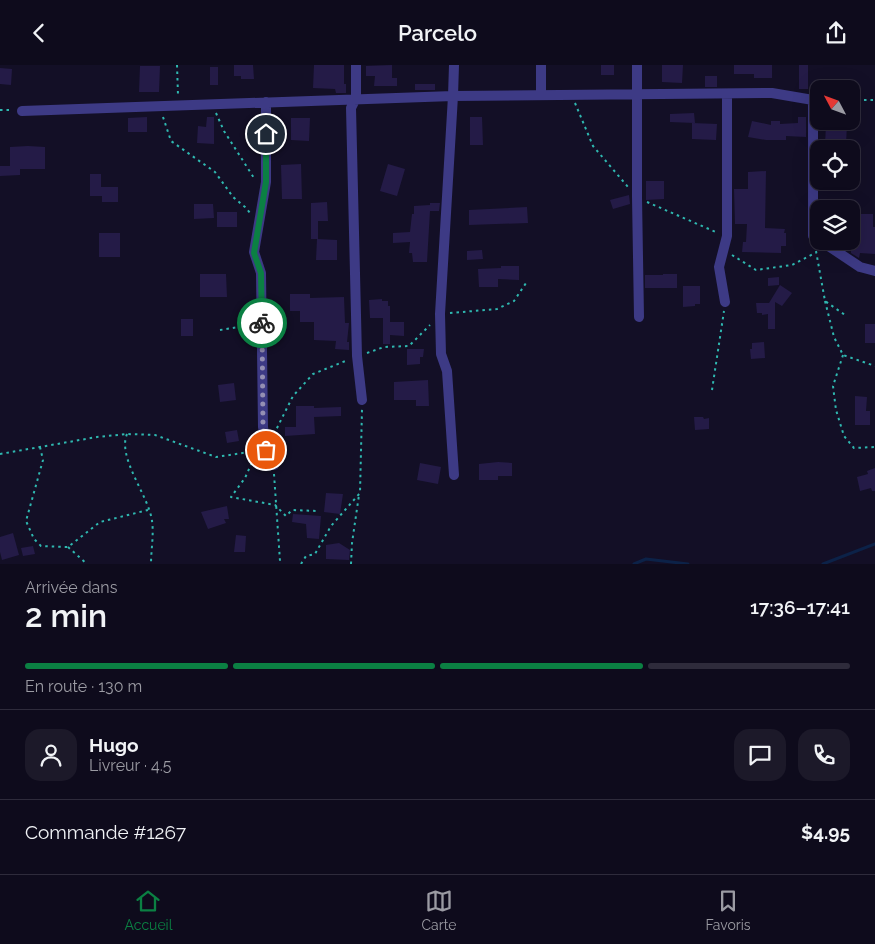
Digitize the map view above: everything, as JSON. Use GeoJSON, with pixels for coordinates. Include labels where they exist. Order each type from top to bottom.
{"type":"FeatureCollection","features":[{"type":"Feature","properties":{"kind":"street"},"geometry":{"type":"LineString","coordinates":[[356,65],[356,98],[352,108],[357,356],[362,400]]}},
{"type":"Feature","properties":{"kind":"street"},"geometry":{"type":"LineString","coordinates":[[454,65],[440,314],[441,354],[447,371],[454,475]]}},
{"type":"Feature","properties":{"kind":"street"},"geometry":{"type":"LineString","coordinates":[[541,65],[541,95]]}},
{"type":"Feature","properties":{"kind":"street"},"geometry":{"type":"LineString","coordinates":[[637,65],[639,317]]}},
{"type":"Feature","properties":{"kind":"street"},"geometry":{"type":"LineString","coordinates":[[22,111],[356,98],[637,93],[727,95],[772,93],[813,100],[817,200]]}},
{"type":"Feature","properties":{"kind":"street"},"geometry":{"type":"LineString","coordinates":[[725,302],[718,267],[727,236],[727,95]]}},
{"type":"Feature","properties":{"kind":"street"},"geometry":{"type":"LineString","coordinates":[[266,102],[266,182],[254,253],[261,273],[263,427],[266,450],[274,465]]}},
{"type":"Feature","properties":{"kind":"street"},"geometry":{"type":"LineString","coordinates":[[834,250],[860,267],[875,271]]}},
{"type":"Feature","properties":{"kind":"path"},"geometry":{"type":"LineString","coordinates":[[177,65],[178,105]]}},
{"type":"Feature","properties":{"kind":"path"},"geometry":{"type":"LineString","coordinates":[[860,100],[875,99]]}},
{"type":"Feature","properties":{"kind":"path"},"geometry":{"type":"LineString","coordinates":[[208,104],[218,116],[224,131],[254,178],[266,182]]}},
{"type":"Feature","properties":{"kind":"path"},"geometry":{"type":"LineString","coordinates":[[152,106],[163,117],[171,141],[214,172],[233,197],[245,207],[259,224]]}},
{"type":"Feature","properties":{"kind":"path"},"geometry":{"type":"LineString","coordinates":[[0,110],[22,111]]}},
{"type":"Feature","properties":{"kind":"path"},"geometry":{"type":"LineString","coordinates":[[723,250],[756,269],[792,265],[817,252],[825,301],[834,337],[843,355],[875,366]]}},
{"type":"Feature","properties":{"kind":"path"},"geometry":{"type":"LineString","coordinates":[[266,450],[293,396],[313,374],[384,347],[409,346],[440,314],[497,309],[514,301],[526,283]]}},
{"type":"Feature","properties":{"kind":"path"},"geometry":{"type":"LineString","coordinates":[[825,301],[845,315]]}},
{"type":"Feature","properties":{"kind":"path"},"geometry":{"type":"LineString","coordinates":[[712,390],[725,302]]}},
{"type":"Feature","properties":{"kind":"path"},"geometry":{"type":"LineString","coordinates":[[220,330],[262,323]]}},
{"type":"Feature","properties":{"kind":"path"},"geometry":{"type":"LineString","coordinates":[[843,355],[832,386],[836,410],[844,436],[854,448],[875,447]]}},
{"type":"Feature","properties":{"kind":"path"},"geometry":{"type":"LineString","coordinates":[[351,564],[352,543],[360,493],[362,400]]}},
{"type":"Feature","properties":{"kind":"path"},"geometry":{"type":"LineString","coordinates":[[127,434],[124,441],[130,464],[152,521],[150,564]]}},
{"type":"Feature","properties":{"kind":"path"},"geometry":{"type":"LineString","coordinates":[[0,455],[97,437],[127,434],[155,435],[216,457],[257,451],[245,478],[231,497],[275,505],[286,516],[292,510],[318,511]]}},
{"type":"Feature","properties":{"kind":"path"},"geometry":{"type":"LineString","coordinates":[[40,447],[43,460],[26,521],[34,539],[40,546],[68,547],[87,564]]}},
{"type":"Feature","properties":{"kind":"path"},"geometry":{"type":"LineString","coordinates":[[274,465],[280,561]]}},
{"type":"Feature","properties":{"kind":"path"},"geometry":{"type":"LineString","coordinates":[[301,564],[306,556],[315,553],[331,526],[360,493]]}},
{"type":"Feature","properties":{"kind":"path"},"geometry":{"type":"LineString","coordinates":[[68,547],[100,522],[148,510]]}},
{"type":"Feature","properties":{"kind":"building"},"geometry":{"type":"Polygon","coordinates":[[[234,65],[253,65],[254,79],[241,79],[241,76],[234,76],[234,65]]]}},
{"type":"Feature","properties":{"kind":"building"},"geometry":{"type":"Polygon","coordinates":[[[314,65],[344,65],[346,93],[336,93],[335,89],[313,88],[314,65]]]}},
{"type":"Feature","properties":{"kind":"building"},"geometry":{"type":"Polygon","coordinates":[[[392,65],[392,78],[397,78],[397,86],[374,86],[375,76],[366,76],[366,66],[392,65]]]}},
{"type":"Feature","properties":{"kind":"building"},"geometry":{"type":"Polygon","coordinates":[[[601,65],[614,65],[614,75],[601,75],[601,65]]]}},
{"type":"Feature","properties":{"kind":"building"},"geometry":{"type":"Polygon","coordinates":[[[662,65],[683,65],[682,83],[662,82],[662,65]]]}},
{"type":"Feature","properties":{"kind":"building"},"geometry":{"type":"Polygon","coordinates":[[[734,65],[772,65],[772,78],[754,78],[754,74],[734,74],[734,65]]]}},
{"type":"Feature","properties":{"kind":"building"},"geometry":{"type":"Polygon","coordinates":[[[799,65],[808,65],[808,89],[799,89],[799,65]]]}},
{"type":"Feature","properties":{"kind":"building"},"geometry":{"type":"Polygon","coordinates":[[[140,66],[160,66],[159,92],[139,92],[140,66]]]}},
{"type":"Feature","properties":{"kind":"building"},"geometry":{"type":"Polygon","coordinates":[[[210,67],[218,67],[218,85],[210,85],[210,67]]]}},
{"type":"Feature","properties":{"kind":"building"},"geometry":{"type":"Polygon","coordinates":[[[0,68],[12,69],[11,85],[0,84],[0,68]]]}},
{"type":"Feature","properties":{"kind":"building"},"geometry":{"type":"Polygon","coordinates":[[[705,76],[717,76],[717,87],[705,87],[705,76]]]}},
{"type":"Feature","properties":{"kind":"building"},"geometry":{"type":"Polygon","coordinates":[[[415,84],[435,84],[435,90],[415,90],[415,84]]]}},
{"type":"Feature","properties":{"kind":"building"},"geometry":{"type":"Polygon","coordinates":[[[694,113],[695,123],[670,122],[670,114],[694,113]]]}},
{"type":"Feature","properties":{"kind":"building"},"geometry":{"type":"Polygon","coordinates":[[[147,117],[147,132],[128,132],[128,118],[147,117]]]}},
{"type":"Feature","properties":{"kind":"building"},"geometry":{"type":"Polygon","coordinates":[[[207,117],[214,117],[214,144],[197,143],[198,126],[206,127],[207,117]]]}},
{"type":"Feature","properties":{"kind":"building"},"geometry":{"type":"Polygon","coordinates":[[[470,117],[482,117],[483,145],[470,145],[470,117]]]}},
{"type":"Feature","properties":{"kind":"building"},"geometry":{"type":"Polygon","coordinates":[[[798,117],[806,117],[806,137],[786,136],[786,140],[766,140],[748,137],[752,121],[771,125],[771,121],[780,121],[780,124],[798,123],[798,117]]]}},
{"type":"Feature","properties":{"kind":"building"},"geometry":{"type":"Polygon","coordinates":[[[291,118],[310,118],[309,141],[291,140],[291,118]]]}},
{"type":"Feature","properties":{"kind":"building"},"geometry":{"type":"Polygon","coordinates":[[[692,123],[717,124],[716,140],[692,139],[692,123]]]}},
{"type":"Feature","properties":{"kind":"building"},"geometry":{"type":"Polygon","coordinates":[[[826,130],[847,130],[846,140],[825,140],[826,130]]]}},
{"type":"Feature","properties":{"kind":"building"},"geometry":{"type":"Polygon","coordinates":[[[10,147],[45,147],[45,169],[20,169],[20,175],[0,176],[0,166],[10,166],[10,147]]]}},
{"type":"Feature","properties":{"kind":"building"},"geometry":{"type":"Polygon","coordinates":[[[301,164],[302,199],[282,199],[281,165],[301,164]]]}},
{"type":"Feature","properties":{"kind":"building"},"geometry":{"type":"Polygon","coordinates":[[[388,164],[405,169],[397,196],[380,191],[388,164]]]}},
{"type":"Feature","properties":{"kind":"building"},"geometry":{"type":"Polygon","coordinates":[[[766,171],[765,228],[785,229],[786,246],[781,246],[781,253],[742,252],[743,242],[746,242],[747,224],[735,224],[734,189],[748,189],[748,172],[766,171]]]}},
{"type":"Feature","properties":{"kind":"building"},"geometry":{"type":"Polygon","coordinates":[[[90,174],[101,174],[101,187],[118,187],[118,202],[102,202],[102,196],[90,196],[90,174]]]}},
{"type":"Feature","properties":{"kind":"building"},"geometry":{"type":"Polygon","coordinates":[[[646,181],[664,181],[664,199],[646,200],[646,181]]]}},
{"type":"Feature","properties":{"kind":"building"},"geometry":{"type":"Polygon","coordinates":[[[629,195],[630,204],[613,209],[610,200],[629,195]]]}},
{"type":"Feature","properties":{"kind":"building"},"geometry":{"type":"Polygon","coordinates":[[[327,202],[328,221],[318,221],[318,239],[311,239],[311,203],[327,202]]]}},
{"type":"Feature","properties":{"kind":"building"},"geometry":{"type":"Polygon","coordinates":[[[430,203],[440,203],[439,211],[430,211],[427,262],[413,262],[412,253],[409,253],[410,242],[393,243],[393,233],[410,232],[414,206],[430,205],[430,203]]]}},
{"type":"Feature","properties":{"kind":"building"},"geometry":{"type":"Polygon","coordinates":[[[194,204],[213,204],[214,218],[194,219],[194,204]]]}},
{"type":"Feature","properties":{"kind":"building"},"geometry":{"type":"Polygon","coordinates":[[[527,207],[528,223],[469,225],[469,210],[527,207]]]}},
{"type":"Feature","properties":{"kind":"building"},"geometry":{"type":"Polygon","coordinates":[[[217,212],[237,212],[237,227],[217,227],[217,212]]]}},
{"type":"Feature","properties":{"kind":"building"},"geometry":{"type":"Polygon","coordinates":[[[860,214],[873,214],[875,254],[860,253],[859,258],[851,253],[851,250],[860,250],[860,214]]]}},
{"type":"Feature","properties":{"kind":"building"},"geometry":{"type":"Polygon","coordinates":[[[99,233],[120,233],[120,257],[99,257],[99,233]]]}},
{"type":"Feature","properties":{"kind":"building"},"geometry":{"type":"Polygon","coordinates":[[[317,239],[337,240],[337,260],[316,260],[317,239]]]}},
{"type":"Feature","properties":{"kind":"building"},"geometry":{"type":"Polygon","coordinates":[[[482,250],[483,259],[467,260],[467,251],[482,250]]]}},
{"type":"Feature","properties":{"kind":"building"},"geometry":{"type":"Polygon","coordinates":[[[501,266],[519,266],[519,280],[498,279],[498,287],[479,287],[478,269],[501,268],[501,266]]]}},
{"type":"Feature","properties":{"kind":"building"},"geometry":{"type":"Polygon","coordinates":[[[200,274],[226,274],[227,297],[200,297],[200,274]]]}},
{"type":"Feature","properties":{"kind":"building"},"geometry":{"type":"Polygon","coordinates":[[[677,274],[677,288],[645,288],[645,275],[677,274]]]}},
{"type":"Feature","properties":{"kind":"building"},"geometry":{"type":"Polygon","coordinates":[[[779,277],[779,285],[768,286],[768,278],[779,277]]]}},
{"type":"Feature","properties":{"kind":"building"},"geometry":{"type":"Polygon","coordinates":[[[780,285],[792,293],[782,306],[775,302],[775,329],[768,329],[768,314],[762,315],[762,313],[757,313],[756,303],[769,303],[780,285]]]}},
{"type":"Feature","properties":{"kind":"building"},"geometry":{"type":"Polygon","coordinates":[[[683,286],[700,286],[700,304],[683,307],[683,286]]]}},
{"type":"Feature","properties":{"kind":"building"},"geometry":{"type":"Polygon","coordinates":[[[290,294],[310,294],[310,298],[344,297],[345,323],[349,323],[347,342],[349,342],[349,350],[335,349],[336,341],[314,340],[314,322],[300,322],[300,311],[290,311],[290,294]]]}},
{"type":"Feature","properties":{"kind":"building"},"geometry":{"type":"Polygon","coordinates":[[[382,299],[382,301],[388,301],[388,306],[390,306],[390,322],[404,322],[404,336],[390,335],[390,344],[383,344],[383,318],[370,318],[369,300],[382,299]]]}},
{"type":"Feature","properties":{"kind":"building"},"geometry":{"type":"Polygon","coordinates":[[[181,319],[193,319],[193,336],[181,336],[181,319]]]}},
{"type":"Feature","properties":{"kind":"building"},"geometry":{"type":"Polygon","coordinates":[[[865,324],[875,324],[875,343],[865,343],[865,324]]]}},
{"type":"Feature","properties":{"kind":"building"},"geometry":{"type":"Polygon","coordinates":[[[764,342],[765,358],[751,359],[750,349],[752,349],[752,343],[764,342]]]}},
{"type":"Feature","properties":{"kind":"building"},"geometry":{"type":"Polygon","coordinates":[[[407,349],[424,349],[423,357],[420,357],[420,364],[407,365],[407,349]]]}},
{"type":"Feature","properties":{"kind":"building"},"geometry":{"type":"Polygon","coordinates":[[[428,380],[429,406],[416,406],[416,400],[394,400],[394,382],[428,380]]]}},
{"type":"Feature","properties":{"kind":"building"},"geometry":{"type":"Polygon","coordinates":[[[234,383],[236,400],[220,402],[218,385],[234,383]]]}},
{"type":"Feature","properties":{"kind":"building"},"geometry":{"type":"Polygon","coordinates":[[[855,396],[867,397],[866,411],[870,411],[870,425],[855,425],[855,396]]]}},
{"type":"Feature","properties":{"kind":"building"},"geometry":{"type":"Polygon","coordinates":[[[296,406],[314,406],[314,408],[341,407],[341,416],[314,417],[315,434],[285,436],[285,427],[296,427],[296,406]]]}},
{"type":"Feature","properties":{"kind":"building"},"geometry":{"type":"Polygon","coordinates":[[[694,417],[709,418],[709,429],[695,430],[694,417]]]}},
{"type":"Feature","properties":{"kind":"building"},"geometry":{"type":"Polygon","coordinates":[[[237,430],[239,441],[227,443],[225,432],[237,430]]]}},
{"type":"Feature","properties":{"kind":"building"},"geometry":{"type":"Polygon","coordinates":[[[420,463],[441,467],[438,484],[417,480],[420,463]]]}},
{"type":"Feature","properties":{"kind":"building"},"geometry":{"type":"Polygon","coordinates":[[[512,463],[512,476],[498,476],[498,480],[479,480],[479,464],[512,463]]]}},
{"type":"Feature","properties":{"kind":"building"},"geometry":{"type":"Polygon","coordinates":[[[875,468],[875,491],[872,491],[871,488],[860,491],[857,477],[868,474],[867,471],[875,468]]]}},
{"type":"Feature","properties":{"kind":"building"},"geometry":{"type":"Polygon","coordinates":[[[326,493],[343,494],[340,514],[324,512],[326,493]]]}},
{"type":"Feature","properties":{"kind":"building"},"geometry":{"type":"Polygon","coordinates":[[[227,506],[229,519],[224,519],[226,523],[208,529],[201,512],[227,506]]]}},
{"type":"Feature","properties":{"kind":"building"},"geometry":{"type":"Polygon","coordinates":[[[293,514],[321,516],[319,539],[307,538],[306,524],[292,522],[293,514]]]}},
{"type":"Feature","properties":{"kind":"building"},"geometry":{"type":"Polygon","coordinates":[[[13,533],[19,555],[2,560],[0,537],[13,533]]]}},
{"type":"Feature","properties":{"kind":"building"},"geometry":{"type":"Polygon","coordinates":[[[236,535],[246,536],[245,552],[234,552],[236,535]]]}},
{"type":"Feature","properties":{"kind":"building"},"geometry":{"type":"Polygon","coordinates":[[[339,543],[350,550],[349,560],[326,559],[326,545],[339,543]]]}},
{"type":"Feature","properties":{"kind":"building"},"geometry":{"type":"Polygon","coordinates":[[[33,546],[35,554],[23,556],[21,548],[33,546]]]}},
{"type":"Feature","properties":{"kind":"waterway"},"geometry":{"type":"LineString","coordinates":[[823,564],[875,544]]}},
{"type":"Feature","properties":{"kind":"waterway"},"geometry":{"type":"LineString","coordinates":[[634,564],[646,559],[688,564]]}},
{"type":"Feature","properties":{"kind":"way so far"},"geometry":{"type":"LineString","coordinates":[[262,323],[263,427],[266,450]]}},
{"type":"Feature","properties":{"kind":"route"},"geometry":{"type":"LineString","coordinates":[[262,323],[261,273],[254,253],[266,182],[266,134]]}}]}
